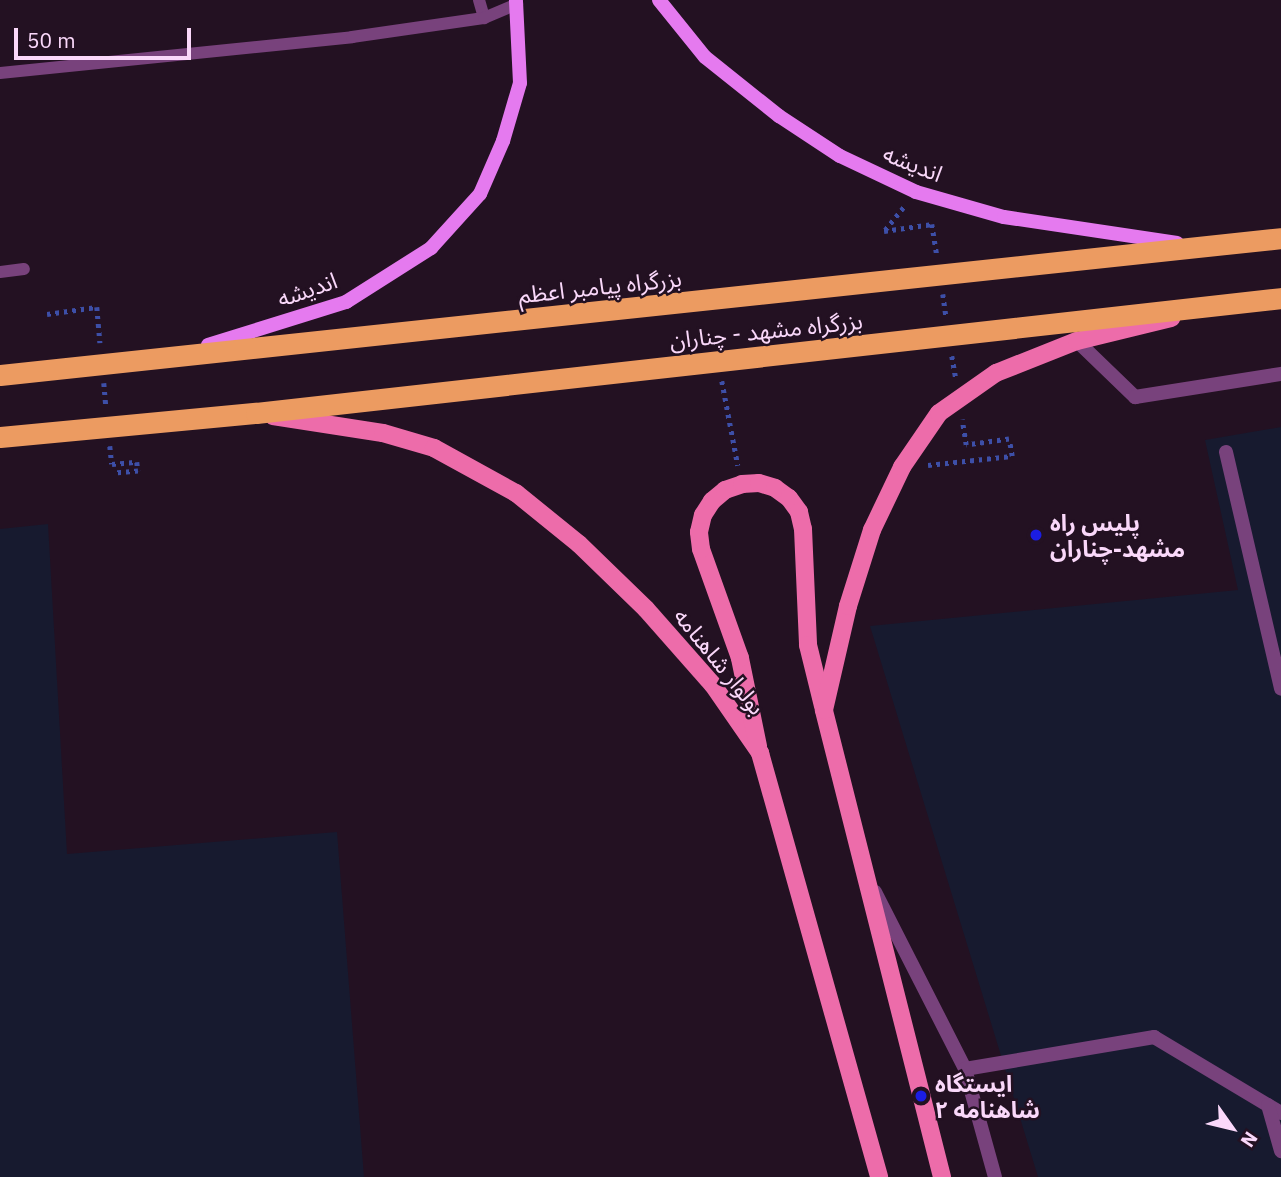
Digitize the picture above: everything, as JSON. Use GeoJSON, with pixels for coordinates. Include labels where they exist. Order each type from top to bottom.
{"type":"FeatureCollection","features":[{"type":"Feature","properties":{"kind":"highway","name":"بزرگراه پیامبر اعظم"},"geometry":{"type":"LineString","coordinates":[[0,375],[1281,239]]}},
{"type":"Feature","properties":{"kind":"highway","name":"بزرگراه مشهد - چناران"},"geometry":{"type":"LineString","coordinates":[[256,413],[1215,308],[1281,298]]}},
{"type":"Feature","properties":{"kind":"highway"},"geometry":{"type":"LineString","coordinates":[[0,437],[256,413]]}},
{"type":"Feature","properties":{"kind":"main road","name":"اندیشه"},"geometry":{"type":"LineString","coordinates":[[659,0],[705,57],[779,116],[840,156],[916,192],[1004,217],[1206,247]]}},
{"type":"Feature","properties":{"kind":"main road","name":"اندیشه"},"geometry":{"type":"LineString","coordinates":[[165,359],[346,302],[431,248],[480,194],[503,141],[520,83],[521,1]]}},
{"type":"Feature","properties":{"kind":"main road"},"geometry":{"type":"LineString","coordinates":[[824,710],[848,606],[872,530],[902,467],[939,413],[996,373],[1077,341],[1215,308]]}},
{"type":"Feature","properties":{"kind":"main road","name":"بولوار شاهنامه"},"geometry":{"type":"LineString","coordinates":[[256,413],[396,436],[434,449],[516,493],[579,544],[646,609],[713,685],[760,752],[876,1172]]}},
{"type":"Feature","properties":{"kind":"main road"},"geometry":{"type":"LineString","coordinates":[[760,752],[740,658],[701,549],[699,532],[703,515],[712,501],[725,490],[742,484],[759,483],[775,488],[789,498],[799,512],[803,529],[808,646],[942,1177]]}},
{"type":"Feature","properties":{"kind":"street"},"geometry":{"type":"LineString","coordinates":[[1077,341],[1135,397],[1281,374]]}},
{"type":"Feature","properties":{"kind":"street"},"geometry":{"type":"LineString","coordinates":[[1226,452],[1281,689]]}},
{"type":"Feature","properties":{"kind":"street"},"geometry":{"type":"LineString","coordinates":[[862,867],[965,1069],[995,1177]]}},
{"type":"Feature","properties":{"kind":"street"},"geometry":{"type":"LineString","coordinates":[[965,1069],[1154,1037],[1281,1113]]}},
{"type":"Feature","properties":{"kind":"street"},"geometry":{"type":"LineString","coordinates":[[1268,1105],[1281,1150]]}},
{"type":"Feature","properties":{"kind":"lane"},"geometry":{"type":"LineString","coordinates":[[479,0],[484,18]]}},
{"type":"Feature","properties":{"kind":"lane"},"geometry":{"type":"LineString","coordinates":[[0,73],[352,37],[484,18],[521,1]]}},
{"type":"Feature","properties":{"kind":"lane"},"geometry":{"type":"LineString","coordinates":[[0,272],[23,269]]}},
{"type":"Feature","properties":{"kind":"path"},"geometry":{"type":"LineString","coordinates":[[916,192],[884,231],[932,224]]}},
{"type":"Feature","properties":{"kind":"path"},"geometry":{"type":"LineString","coordinates":[[47,314],[97,307]]}},
{"type":"Feature","properties":{"kind":"path"},"geometry":{"type":"LineString","coordinates":[[719,362],[742,484]]}},
{"type":"Feature","properties":{"kind":"path"},"geometry":{"type":"LineString","coordinates":[[902,467],[1012,456],[1009,439],[966,446]]}},
{"type":"Feature","properties":{"kind":"path"},"geometry":{"type":"LineString","coordinates":[[112,464],[137,462],[138,471],[115,473]]}},
{"type":"Feature","properties":{"kind":"shaded area"},"geometry":{"type":"Polygon","coordinates":[[[1281,427],[1281,1177],[1038,1177],[870,626],[1238,590],[1205,440],[1281,427]]]}},
{"type":"Feature","properties":{"kind":"shaded area"},"geometry":{"type":"Polygon","coordinates":[[[48,524],[67,854],[337,832],[364,1177],[0,1177],[0,529],[48,524]]]}},
{"type":"Feature","properties":{"kind":"place","name":"پلیس راه مشهد-چناران"},"geometry":{"type":"Point","coordinates":[1036,535]}},
{"type":"Feature","properties":{"kind":"place","name":"ایستگاه شاهنامه ۲"},"geometry":{"type":"Point","coordinates":[921,1096]}}]}
